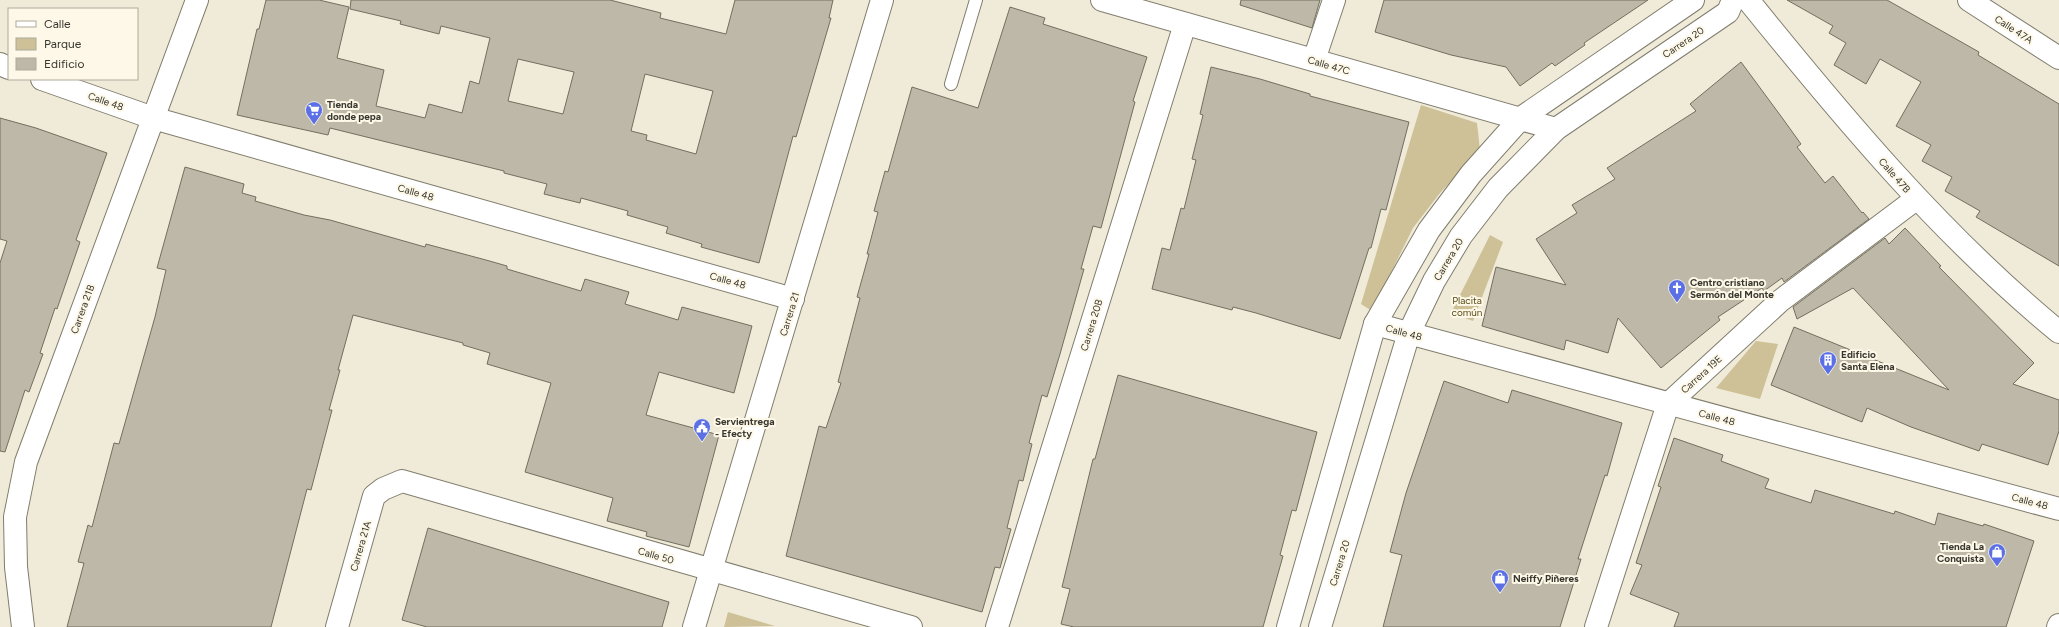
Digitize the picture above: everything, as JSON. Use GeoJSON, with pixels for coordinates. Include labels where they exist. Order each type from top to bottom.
{"type":"FeatureCollection","features":[{"type":"Feature","properties":{"kind":"street","name":"Carrera 21B"},"geometry":{"type":"LineString","coordinates":[[23,627],[16,567],[16,517],[26,462],[197,0]]}},
{"type":"Feature","properties":{"kind":"street","name":"Carrera 21"},"geometry":{"type":"LineString","coordinates":[[694,627],[882,0]]}},
{"type":"Feature","properties":{"kind":"street","name":"Calle 47C"},"geometry":{"type":"LineString","coordinates":[[1102,0],[1522,118],[1556,129]]}},
{"type":"Feature","properties":{"kind":"street"},"geometry":{"type":"LineString","coordinates":[[1314,60],[1334,0]]}},
{"type":"Feature","properties":{"kind":"street"},"geometry":{"type":"LineString","coordinates":[[1288,627],[1375,324],[1429,230],[1471,174],[1522,118],[1693,0]]}},
{"type":"Feature","properties":{"kind":"street","name":"Carrera 20"},"geometry":{"type":"LineString","coordinates":[[1320,627],[1409,333],[1434,282],[1461,236],[1498,188],[1556,129],[1728,12],[1733,0]]}},
{"type":"Feature","properties":{"kind":"street","name":"Calle 47B"},"geometry":{"type":"LineString","coordinates":[[1748,0],[1826,97],[1916,199],[2020,300],[2059,332]]}},
{"type":"Feature","properties":{"kind":"street","name":"Calle 47A"},"geometry":{"type":"LineString","coordinates":[[1969,0],[2059,58]]}},
{"type":"Feature","properties":{"kind":"street","name":"Carrera 20B"},"geometry":{"type":"LineString","coordinates":[[997,627],[1185,24]]}},
{"type":"Feature","properties":{"kind":"street","name":"Calle 48"},"geometry":{"type":"LineString","coordinates":[[45,80],[153,118],[793,299]]}},
{"type":"Feature","properties":{"kind":"street","name":"Carrera 19E"},"geometry":{"type":"LineString","coordinates":[[1596,627],[1668,404],[1780,301],[1916,199]]}},
{"type":"Feature","properties":{"kind":"street","name":"Calle 48"},"geometry":{"type":"LineString","coordinates":[[1375,324],[2059,509]]}},
{"type":"Feature","properties":{"kind":"street","name":"Calle 50"},"geometry":{"type":"LineString","coordinates":[[402,481],[711,570],[881,622],[912,627]]}},
{"type":"Feature","properties":{"kind":"street","name":"Carrera 21A"},"geometry":{"type":"LineString","coordinates":[[337,627],[374,496],[383,489],[402,481]]}},
{"type":"Feature","properties":{"kind":"lane"},"geometry":{"type":"LineString","coordinates":[[951,84],[976,0]]}},
{"type":"Feature","properties":{"kind":"green space"},"geometry":{"type":"Polygon","coordinates":[[[1421,105],[1477,123],[1480,150],[1440,193],[1413,228],[1372,311],[1361,304],[1421,105]]]}},
{"type":"Feature","properties":{"kind":"green space","name":"Placita común"},"geometry":{"type":"Polygon","coordinates":[[[1490,235],[1503,242],[1473,321],[1451,313],[1490,235]]]}},
{"type":"Feature","properties":{"kind":"green space"},"geometry":{"type":"Polygon","coordinates":[[[1756,341],[1778,344],[1760,399],[1716,388],[1756,341]]]}},
{"type":"Feature","properties":{"kind":"green space"},"geometry":{"type":"Polygon","coordinates":[[[728,612],[775,626],[724,627],[728,612]]]}},
{"type":"Feature","properties":{"kind":"building"},"geometry":{"type":"Polygon","coordinates":[[[266,0],[319,0],[349,7],[337,58],[384,70],[376,106],[425,118],[429,104],[462,113],[470,81],[479,84],[490,38],[441,26],[439,34],[400,24],[401,21],[350,9],[351,0],[610,0],[661,13],[660,18],[726,34],[735,0],[833,0],[829,18],[831,18],[796,137],[793,136],[759,263],[701,247],[702,244],[666,233],[668,227],[627,215],[628,211],[581,198],[580,203],[544,194],[547,184],[504,173],[504,171],[330,128],[328,135],[237,115],[257,29],[259,29],[266,0]],[[518,59],[508,101],[563,114],[574,72],[518,59]],[[645,74],[631,131],[647,135],[646,140],[696,154],[713,91],[645,74]]]}},
{"type":"Feature","properties":{"kind":"building"},"geometry":{"type":"Polygon","coordinates":[[[1241,0],[1320,0],[1312,28],[1240,5],[1241,0]]]}},
{"type":"Feature","properties":{"kind":"building"},"geometry":{"type":"Polygon","coordinates":[[[1384,0],[1648,0],[1584,43],[1585,45],[1555,66],[1552,63],[1520,86],[1506,67],[1451,55],[1375,32],[1384,0]]]}},
{"type":"Feature","properties":{"kind":"building"},"geometry":{"type":"Polygon","coordinates":[[[1787,0],[1887,0],[1979,52],[1978,55],[2059,104],[2059,266],[1976,217],[1980,211],[1945,191],[1952,177],[1922,161],[1931,145],[1896,126],[1921,82],[1880,59],[1866,84],[1834,65],[1846,43],[1829,33],[1833,26],[1787,0]]]}},
{"type":"Feature","properties":{"kind":"building"},"geometry":{"type":"Polygon","coordinates":[[[1010,7],[1045,18],[1043,24],[1147,57],[1133,101],[1135,102],[1101,228],[1093,226],[1081,269],[1084,269],[1060,354],[1047,397],[1042,395],[1029,443],[1032,444],[1023,481],[1019,480],[1007,528],[1011,529],[1000,568],[995,567],[982,612],[786,556],[819,426],[826,428],[841,383],[838,382],[860,298],[857,297],[869,254],[867,254],[878,212],[874,211],[885,171],[888,172],[912,87],[978,108],[1010,7]]]}},
{"type":"Feature","properties":{"kind":"building"},"geometry":{"type":"Polygon","coordinates":[[[1741,62],[1801,144],[1797,147],[1825,183],[1833,176],[1862,213],[1863,212],[1869,219],[1784,282],[1782,278],[1764,291],[1762,288],[1718,317],[1720,320],[1661,368],[1618,318],[1608,353],[1566,340],[1564,350],[1482,326],[1496,267],[1566,285],[1536,239],[1577,213],[1572,205],[1615,179],[1607,168],[1696,111],[1690,104],[1741,62]]]}},
{"type":"Feature","properties":{"kind":"building"},"geometry":{"type":"Polygon","coordinates":[[[1211,67],[1260,79],[1310,94],[1310,96],[1409,122],[1386,210],[1381,209],[1371,248],[1369,248],[1340,339],[1256,313],[1233,307],[1232,310],[1152,289],[1162,248],[1170,250],[1181,208],[1184,209],[1196,160],[1192,159],[1203,115],[1200,114],[1211,67]]]}},
{"type":"Feature","properties":{"kind":"building"},"geometry":{"type":"Polygon","coordinates":[[[0,118],[36,128],[107,153],[76,240],[80,242],[40,353],[43,354],[29,392],[25,390],[5,452],[0,451],[0,263],[7,241],[0,239],[0,118]]]}},
{"type":"Feature","properties":{"kind":"building"},"geometry":{"type":"Polygon","coordinates":[[[185,167],[244,184],[242,193],[256,197],[255,201],[304,215],[330,220],[425,247],[426,244],[486,260],[507,266],[507,269],[581,291],[585,279],[629,292],[625,304],[678,320],[682,307],[752,326],[734,393],[659,372],[646,415],[719,435],[689,547],[646,536],[647,532],[607,521],[613,498],[525,472],[551,383],[487,364],[490,353],[463,345],[463,343],[353,315],[329,410],[332,410],[311,490],[307,489],[271,627],[67,627],[84,563],[78,562],[88,525],[92,527],[114,443],[119,444],[155,317],[166,270],[157,268],[185,167]]]}},
{"type":"Feature","properties":{"kind":"building"},"geometry":{"type":"Polygon","coordinates":[[[1905,228],[1941,266],[1939,267],[2034,363],[2013,384],[2059,400],[2059,431],[2048,465],[1982,444],[1979,451],[1911,427],[1867,408],[1862,422],[1771,385],[1794,327],[1949,390],[1853,288],[1797,319],[1793,307],[1885,238],[1889,244],[1905,228]]]}},
{"type":"Feature","properties":{"kind":"building"},"geometry":{"type":"Polygon","coordinates":[[[1118,375],[1317,432],[1296,511],[1292,510],[1280,555],[1283,556],[1263,627],[1074,627],[1061,624],[1070,589],[1062,587],[1093,459],[1095,459],[1118,375]]]}},
{"type":"Feature","properties":{"kind":"building"},"geometry":{"type":"Polygon","coordinates":[[[1444,381],[1508,403],[1512,390],[1622,423],[1607,476],[1605,475],[1578,559],[1581,559],[1560,627],[1383,627],[1402,555],[1390,552],[1406,493],[1444,381]]]}},
{"type":"Feature","properties":{"kind":"building"},"geometry":{"type":"Polygon","coordinates":[[[1674,438],[1723,455],[1721,461],[1769,479],[1765,488],[1811,503],[1815,490],[1894,514],[1895,511],[1935,525],[1938,513],[1983,526],[1984,524],[2034,541],[2006,627],[1674,627],[1679,613],[1630,594],[1642,565],[1636,563],[1661,487],[1658,486],[1674,438]]]}},
{"type":"Feature","properties":{"kind":"building"},"geometry":{"type":"Polygon","coordinates":[[[428,528],[669,602],[662,627],[427,627],[402,620],[428,528]]]}},
{"type":"Feature","properties":{"kind":"place","name":"Tienda donde pepa"},"geometry":{"type":"Point","coordinates":[314,125]}},
{"type":"Feature","properties":{"kind":"place","name":"Centro cristiano Sermón del Monte"},"geometry":{"type":"Point","coordinates":[1677,303]}},
{"type":"Feature","properties":{"kind":"place","name":"Edificio Santa Elena"},"geometry":{"type":"Point","coordinates":[1828,375]}},
{"type":"Feature","properties":{"kind":"place","name":"Servientrega - Efecty"},"geometry":{"type":"Point","coordinates":[702,442]}},
{"type":"Feature","properties":{"kind":"place","name":"Tienda La Conquista"},"geometry":{"type":"Point","coordinates":[1997,567]}},
{"type":"Feature","properties":{"kind":"place","name":"Neiffy Piñeres"},"geometry":{"type":"Point","coordinates":[1500,593]}}]}
